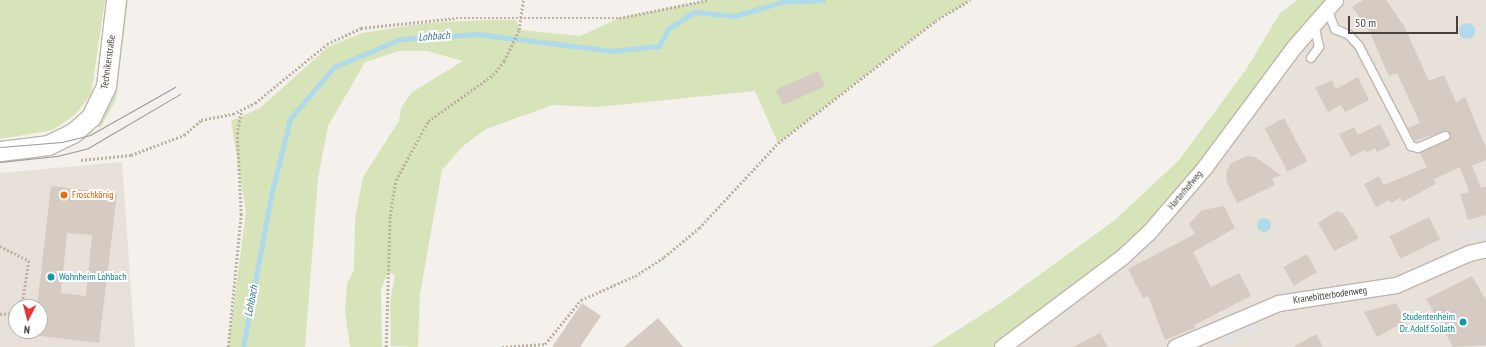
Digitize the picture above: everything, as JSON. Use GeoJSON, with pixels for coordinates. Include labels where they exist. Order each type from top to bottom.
{"type":"FeatureCollection","features":[{"type":"Feature","properties":{"kind":"street","name":"Technikerstraße"},"geometry":{"type":"LineString","coordinates":[[0,151],[48,145],[73,133],[90,117],[106,86],[116,0]]}},
{"type":"Feature","properties":{"kind":"street","name":"Harterhofweg"},"geometry":{"type":"LineString","coordinates":[[1002,347],[1122,257],[1149,232],[1207,164],[1331,4]]}},
{"type":"Feature","properties":{"kind":"street","name":"Kranebitterbodenweg"},"geometry":{"type":"LineString","coordinates":[[1176,347],[1278,303],[1396,285],[1470,253],[1486,249]]}},
{"type":"Feature","properties":{"kind":"lane"},"geometry":{"type":"LineString","coordinates":[[1331,4],[1335,29],[1349,35],[1359,46],[1411,146],[1418,148],[1445,136]]}},
{"type":"Feature","properties":{"kind":"lane"},"geometry":{"type":"LineString","coordinates":[[1311,58],[1319,47],[1314,24]]}},
{"type":"Feature","properties":{"kind":"path"},"geometry":{"type":"LineString","coordinates":[[386,347],[391,205],[400,169],[428,121],[493,75],[518,34],[522,18],[523,0]]}},
{"type":"Feature","properties":{"kind":"path"},"geometry":{"type":"LineString","coordinates":[[81,160],[132,155],[157,147],[184,135],[201,120],[241,110],[255,103],[327,44],[361,28],[401,21],[522,18],[619,18],[708,0]]}},
{"type":"Feature","properties":{"kind":"path"},"geometry":{"type":"LineString","coordinates":[[502,347],[544,345],[578,302],[635,276],[664,257],[699,228],[778,143],[935,21],[970,0]]}},
{"type":"Feature","properties":{"kind":"path"},"geometry":{"type":"LineString","coordinates":[[228,347],[241,215],[237,134],[241,110]]}},
{"type":"Feature","properties":{"kind":"path"},"geometry":{"type":"LineString","coordinates":[[0,246],[29,261],[23,299]]}},
{"type":"Feature","properties":{"kind":"shaded area"},"geometry":{"type":"Polygon","coordinates":[[[1335,0],[1486,0],[1486,347],[1002,347],[1335,0]]]}},
{"type":"Feature","properties":{"kind":"shaded area"},"geometry":{"type":"Polygon","coordinates":[[[122,162],[135,347],[0,347],[0,173],[122,162]]]}},
{"type":"Feature","properties":{"kind":"shaded area"},"geometry":{"type":"Polygon","coordinates":[[[1457,229],[1486,229],[1486,241],[1457,241],[1457,229]]]}},
{"type":"Feature","properties":{"kind":"shaded area"},"geometry":{"type":"Polygon","coordinates":[[[1253,318],[1259,330],[1229,345],[1223,333],[1253,318]]]}},
{"type":"Feature","properties":{"kind":"green space"},"geometry":{"type":"Polygon","coordinates":[[[0,0],[105,0],[91,94],[76,114],[53,130],[0,139],[0,0]]]}},
{"type":"Feature","properties":{"kind":"green space"},"geometry":{"type":"Polygon","coordinates":[[[124,0],[128,0],[116,100],[100,128],[98,124],[114,90],[124,0]]]}},
{"type":"Feature","properties":{"kind":"green space"},"geometry":{"type":"Polygon","coordinates":[[[708,0],[970,0],[935,21],[778,143],[755,91],[597,107],[553,105],[486,129],[463,146],[442,170],[420,294],[418,347],[391,346],[390,302],[395,275],[388,272],[381,290],[382,347],[350,347],[345,312],[347,284],[354,270],[355,219],[363,177],[399,121],[401,108],[412,92],[463,61],[427,51],[399,51],[365,62],[328,126],[318,178],[305,347],[228,347],[246,212],[231,121],[260,108],[328,47],[362,33],[426,23],[484,20],[516,20],[520,30],[580,36],[619,18],[708,0]]]}},
{"type":"Feature","properties":{"kind":"green space"},"geometry":{"type":"Polygon","coordinates":[[[1297,0],[1335,0],[1149,232],[1002,347],[931,347],[1002,302],[1115,220],[1179,160],[1245,71],[1280,13],[1297,0]]]}},
{"type":"Feature","properties":{"kind":"water"},"geometry":{"type":"Polygon","coordinates":[[[1464,23],[1470,23],[1475,28],[1473,37],[1470,39],[1464,39],[1459,34],[1459,28],[1464,23]]]}},
{"type":"Feature","properties":{"kind":"water"},"geometry":{"type":"Polygon","coordinates":[[[1264,218],[1269,220],[1271,225],[1269,230],[1264,232],[1259,230],[1257,225],[1259,220],[1264,218]]]}},
{"type":"Feature","properties":{"kind":"building"},"geometry":{"type":"Polygon","coordinates":[[[1363,0],[1386,0],[1404,26],[1429,81],[1444,75],[1456,102],[1465,97],[1486,148],[1486,160],[1472,166],[1481,188],[1486,187],[1486,215],[1468,220],[1460,194],[1469,192],[1460,167],[1434,179],[1436,184],[1402,202],[1400,198],[1391,203],[1389,200],[1376,207],[1364,184],[1379,176],[1384,185],[1427,167],[1420,153],[1450,136],[1445,131],[1415,141],[1408,128],[1420,123],[1397,73],[1389,76],[1370,33],[1352,7],[1363,0]]]}},
{"type":"Feature","properties":{"kind":"building"},"geometry":{"type":"Polygon","coordinates":[[[818,71],[825,87],[783,105],[776,90],[818,71]]]}},
{"type":"Feature","properties":{"kind":"building"},"geometry":{"type":"Polygon","coordinates":[[[1358,77],[1369,100],[1345,112],[1341,105],[1328,112],[1315,88],[1332,80],[1336,89],[1358,77]]]}},
{"type":"Feature","properties":{"kind":"building"},"geometry":{"type":"Polygon","coordinates":[[[1284,118],[1307,161],[1288,172],[1265,128],[1284,118]]]}},
{"type":"Feature","properties":{"kind":"building"},"geometry":{"type":"Polygon","coordinates":[[[1380,124],[1391,145],[1377,152],[1375,148],[1366,153],[1364,150],[1351,157],[1339,134],[1354,127],[1358,135],[1380,124]]]}},
{"type":"Feature","properties":{"kind":"building"},"geometry":{"type":"Polygon","coordinates":[[[1247,156],[1255,157],[1281,175],[1272,179],[1275,185],[1237,203],[1227,182],[1226,173],[1230,164],[1247,156]]]}},
{"type":"Feature","properties":{"kind":"building","name":"Wohnheim Lohbach"},"geometry":{"type":"Polygon","coordinates":[[[51,186],[117,194],[99,343],[48,337],[48,299],[38,299],[51,186]],[[67,233],[61,293],[86,296],[92,235],[67,233]]]}},
{"type":"Feature","properties":{"kind":"building"},"geometry":{"type":"Polygon","coordinates":[[[1224,206],[1235,228],[1193,252],[1211,287],[1239,273],[1251,296],[1194,325],[1195,328],[1165,340],[1148,296],[1143,298],[1128,269],[1195,234],[1189,224],[1202,210],[1224,206]]]}},
{"type":"Feature","properties":{"kind":"building"},"geometry":{"type":"Polygon","coordinates":[[[1337,211],[1344,214],[1359,238],[1334,251],[1318,223],[1337,211]]]}},
{"type":"Feature","properties":{"kind":"building"},"geometry":{"type":"Polygon","coordinates":[[[1429,217],[1440,239],[1400,259],[1389,236],[1429,217]]]}},
{"type":"Feature","properties":{"kind":"building"},"geometry":{"type":"Polygon","coordinates":[[[1307,254],[1317,272],[1294,285],[1283,267],[1307,254]]]}},
{"type":"Feature","properties":{"kind":"building","name":"Studentenheim Dr. Adolf Sollath"},"geometry":{"type":"Polygon","coordinates":[[[1472,276],[1486,300],[1486,345],[1453,347],[1426,299],[1472,276]]]}},
{"type":"Feature","properties":{"kind":"building"},"geometry":{"type":"Polygon","coordinates":[[[582,303],[601,316],[580,347],[552,347],[582,303]]]}},
{"type":"Feature","properties":{"kind":"building"},"geometry":{"type":"Polygon","coordinates":[[[1396,303],[1406,321],[1377,337],[1364,312],[1396,303]]]}},
{"type":"Feature","properties":{"kind":"building"},"geometry":{"type":"Polygon","coordinates":[[[658,318],[683,347],[624,347],[658,318]]]}},
{"type":"Feature","properties":{"kind":"building"},"geometry":{"type":"Polygon","coordinates":[[[1100,333],[1108,347],[1073,347],[1100,333]]]}},
{"type":"Feature","properties":{"kind":"building"},"geometry":{"type":"Polygon","coordinates":[[[1316,334],[1323,347],[1293,347],[1316,334]]]}},
{"type":"Feature","properties":{"kind":"waterway","name":"Lohbach"},"geometry":{"type":"LineString","coordinates":[[243,347],[271,196],[290,119],[334,67],[401,39],[477,34],[613,51],[659,46],[668,29],[694,12],[735,16],[782,2],[823,0]]}},
{"type":"Feature","properties":{"kind":"tram line"},"geometry":{"type":"LineString","coordinates":[[0,147],[62,142],[90,135],[175,87]]}},
{"type":"Feature","properties":{"kind":"tram line"},"geometry":{"type":"LineString","coordinates":[[0,162],[57,156],[88,148],[180,94]]}},
{"type":"Feature","properties":{"kind":"place","name":"Froschkönig"},"geometry":{"type":"Point","coordinates":[64,195]}},
{"type":"Feature","properties":{"kind":"place","name":"Wohnheim Lohbach"},"geometry":{"type":"Point","coordinates":[51,277]}},
{"type":"Feature","properties":{"kind":"place","name":"Studentenheim Dr. Adolf Sollath"},"geometry":{"type":"Point","coordinates":[1463,322]}}]}
